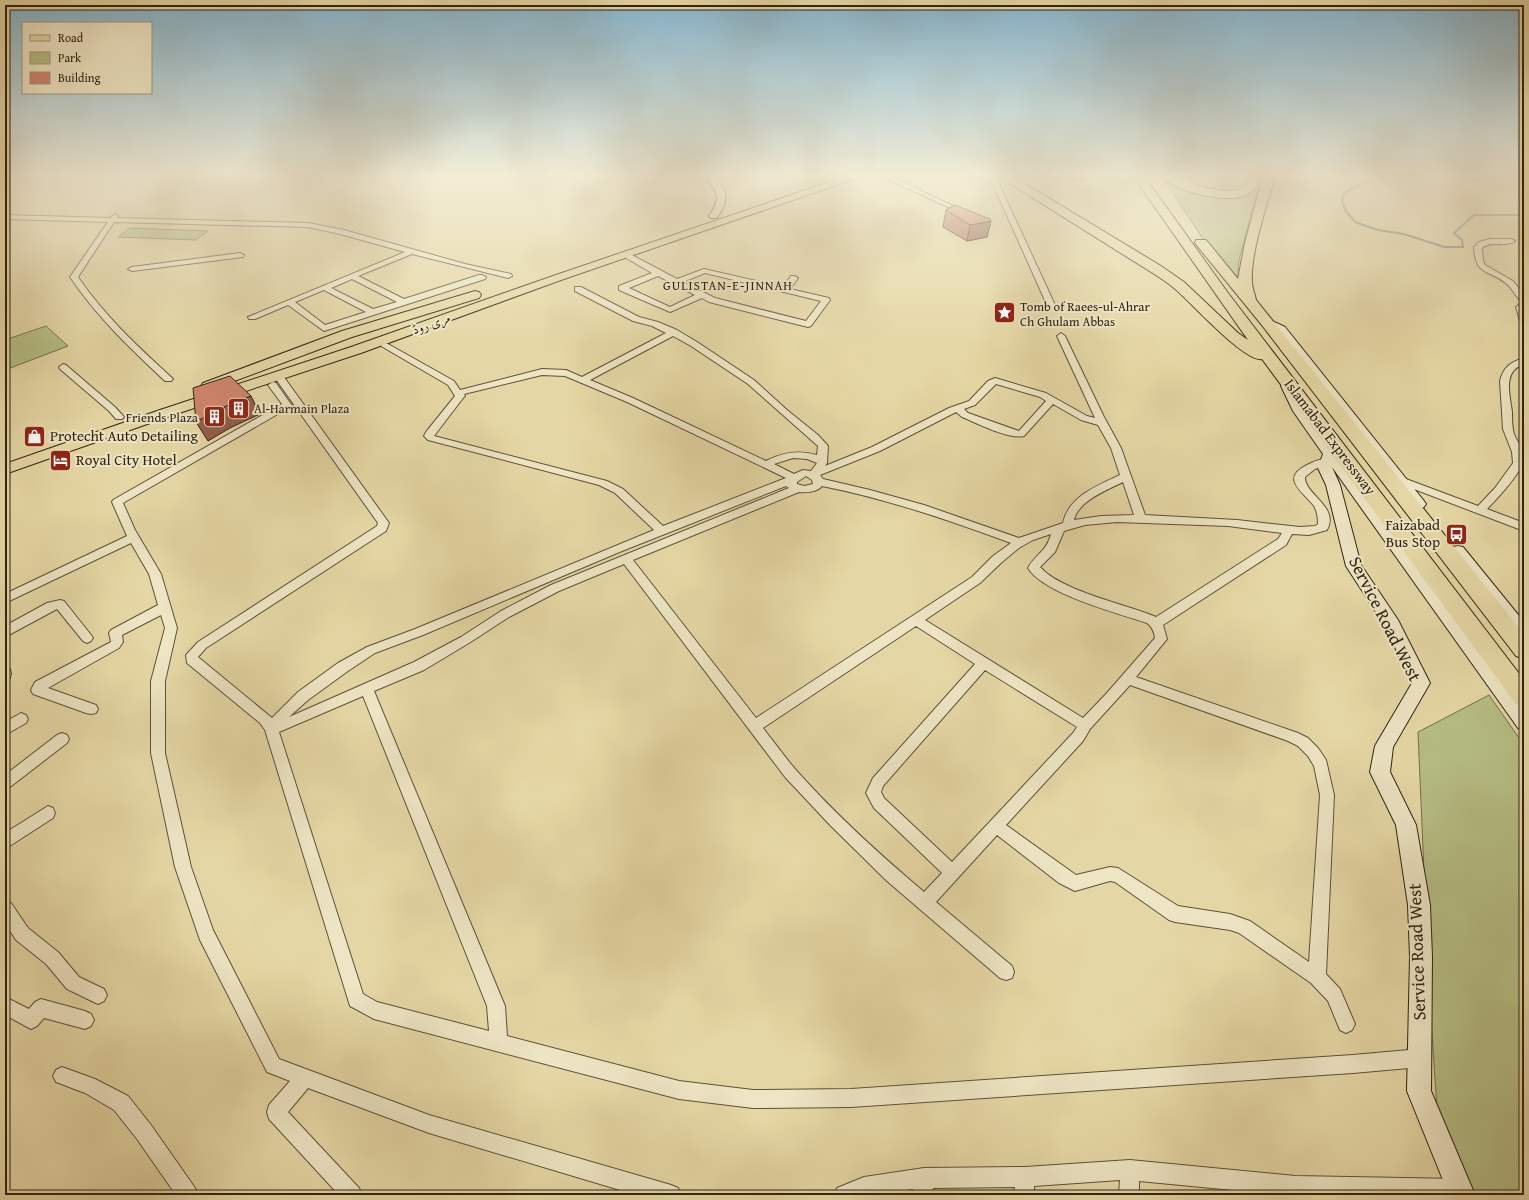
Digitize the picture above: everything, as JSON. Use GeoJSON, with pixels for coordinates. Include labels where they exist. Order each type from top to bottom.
{"type":"FeatureCollection","features":[{"type":"Feature","properties":{"kind":"highway"},"geometry":{"type":"LineString","coordinates":[[1095,232],[1156,269],[1179,285],[1233,336],[1274,364]]}},
{"type":"Feature","properties":{"kind":"highway","name":"Islamabad Expressway"},"geometry":{"type":"LineString","coordinates":[[1179,232],[1223,296],[1524,697]]}},
{"type":"Feature","properties":{"kind":"highway","name":"Islamabad Expressway"},"geometry":{"type":"LineString","coordinates":[[1192,232],[1266,321],[1524,650]]}},
{"type":"Feature","properties":{"kind":"highway"},"geometry":{"type":"LineString","coordinates":[[1250,302],[1245,284],[1245,274],[1254,232]]}},
{"type":"Feature","properties":{"kind":"highway"},"geometry":{"type":"LineString","coordinates":[[1166,260],[1190,281],[1233,329],[1274,364]]}},
{"type":"Feature","properties":{"kind":"main road","name":"مری روڈ"},"geometry":{"type":"LineString","coordinates":[[5,469],[163,408],[347,334],[508,280],[662,232]]}},
{"type":"Feature","properties":{"kind":"main road","name":"مری روڈ"},"geometry":{"type":"LineString","coordinates":[[34,446],[119,417],[163,408],[276,380],[557,278],[692,232]]}},
{"type":"Feature","properties":{"kind":"main road"},"geometry":{"type":"LineString","coordinates":[[508,280],[442,310],[366,334],[366,338],[374,339],[391,334],[437,316],[557,278]]}},
{"type":"Feature","properties":{"kind":"main road"},"geometry":{"type":"LineString","coordinates":[[344,343],[348,345],[345,349],[248,382],[163,408],[338,344],[344,343]]}},
{"type":"Feature","properties":{"kind":"street"},"geometry":{"type":"LineString","coordinates":[[105,232],[74,277],[90,299],[122,336],[168,379]]}},
{"type":"Feature","properties":{"kind":"street"},"geometry":{"type":"LineString","coordinates":[[335,232],[464,266],[508,280]]}},
{"type":"Feature","properties":{"kind":"street"},"geometry":{"type":"LineString","coordinates":[[356,232],[454,258],[483,273]]}},
{"type":"Feature","properties":{"kind":"street"},"geometry":{"type":"LineString","coordinates":[[1018,232],[1051,305]]}},
{"type":"Feature","properties":{"kind":"street"},"geometry":{"type":"LineString","coordinates":[[1511,241],[1490,240],[1482,243],[1478,247],[1479,261],[1482,266],[1510,283],[1524,300]]}},
{"type":"Feature","properties":{"kind":"street"},"geometry":{"type":"LineString","coordinates":[[252,317],[411,252]]}},
{"type":"Feature","properties":{"kind":"street"},"geometry":{"type":"LineString","coordinates":[[132,269],[240,255]]}},
{"type":"Feature","properties":{"kind":"street"},"geometry":{"type":"LineString","coordinates":[[624,255],[701,295],[712,300],[808,324],[826,300],[704,271],[676,282]]}},
{"type":"Feature","properties":{"kind":"street"},"geometry":{"type":"LineString","coordinates":[[289,302],[324,328],[403,302],[483,273]]}},
{"type":"Feature","properties":{"kind":"street"},"geometry":{"type":"LineString","coordinates":[[658,273],[622,288],[670,310],[701,295]]}},
{"type":"Feature","properties":{"kind":"street"},"geometry":{"type":"LineString","coordinates":[[352,276],[403,302]]}},
{"type":"Feature","properties":{"kind":"street"},"geometry":{"type":"LineString","coordinates":[[785,290],[794,278]]}},
{"type":"Feature","properties":{"kind":"street"},"geometry":{"type":"LineString","coordinates":[[324,287],[372,312]]}},
{"type":"Feature","properties":{"kind":"street"},"geometry":{"type":"LineString","coordinates":[[458,393],[542,372],[566,373],[630,400],[765,465],[794,482],[803,490],[817,486],[816,478],[822,463],[823,446],[815,437],[784,412],[751,382],[674,332],[655,324],[636,319],[578,289]]}},
{"type":"Feature","properties":{"kind":"street"},"geometry":{"type":"LineString","coordinates":[[1524,304],[1520,307],[1524,322],[1522,328],[1524,330]]}},
{"type":"Feature","properties":{"kind":"street"},"geometry":{"type":"LineString","coordinates":[[1266,321],[1281,329],[1524,634]]}},
{"type":"Feature","properties":{"kind":"street"},"geometry":{"type":"LineString","coordinates":[[583,380],[674,332]]}},
{"type":"Feature","properties":{"kind":"street"},"geometry":{"type":"LineString","coordinates":[[1062,336],[1116,448],[1141,518]]}},
{"type":"Feature","properties":{"kind":"street"},"geometry":{"type":"LineString","coordinates":[[385,346],[451,384],[460,396],[431,432],[429,436],[431,438],[603,483],[618,491],[662,531]]}},
{"type":"Feature","properties":{"kind":"street"},"geometry":{"type":"LineString","coordinates":[[1480,510],[1499,490],[1520,458],[1509,434],[1503,387],[1505,378],[1512,366],[1524,361]]}},
{"type":"Feature","properties":{"kind":"street"},"geometry":{"type":"LineString","coordinates":[[1274,364],[1299,411],[1328,457],[1524,723]]}},
{"type":"Feature","properties":{"kind":"street"},"geometry":{"type":"LineString","coordinates":[[63,367],[112,409],[119,417]]}},
{"type":"Feature","properties":{"kind":"street"},"geometry":{"type":"LineString","coordinates":[[276,380],[287,405],[117,502],[134,538],[155,574],[171,628],[158,681],[158,753],[183,867],[206,934],[273,1066],[429,1124],[630,1189],[671,1195]]}},
{"type":"Feature","properties":{"kind":"street"},"geometry":{"type":"LineString","coordinates":[[276,380],[384,523],[382,528],[202,645],[192,655],[192,659],[265,719],[271,728],[356,1000],[374,1010],[679,1090],[753,1099],[851,1098],[1345,1065],[1420,1058]]}},
{"type":"Feature","properties":{"kind":"street"},"geometry":{"type":"LineString","coordinates":[[816,478],[957,408],[972,403],[991,383],[995,381],[1044,395],[1084,418],[1103,422]]}},
{"type":"Feature","properties":{"kind":"street"},"geometry":{"type":"LineString","coordinates":[[957,408],[964,415],[1010,432],[1021,434],[1052,400]]}},
{"type":"Feature","properties":{"kind":"street"},"geometry":{"type":"LineString","coordinates":[[765,465],[782,457],[803,454],[822,460]]}},
{"type":"Feature","properties":{"kind":"street"},"geometry":{"type":"LineString","coordinates":[[754,727],[976,580],[1007,550],[1020,542],[1063,526],[1100,519],[1141,518],[1225,522],[1290,530],[1318,530],[1323,527],[1324,518],[1318,506],[1301,485],[1300,479],[1306,469],[1328,457]]}},
{"type":"Feature","properties":{"kind":"street","name":"Service Road West"},"geometry":{"type":"LineString","coordinates":[[1328,457],[1325,468],[1332,485],[1354,566],[1392,624],[1421,683],[1384,746],[1380,772],[1406,825],[1419,904],[1421,957],[1420,1091],[1460,1192]]}},
{"type":"Feature","properties":{"kind":"street"},"geometry":{"type":"LineString","coordinates":[[271,728],[282,726],[419,666],[524,604],[555,588],[794,482],[803,473],[908,504],[1020,542]]}},
{"type":"Feature","properties":{"kind":"street"},"geometry":{"type":"LineString","coordinates":[[924,903],[1078,737],[1085,725],[1111,698],[1161,639],[1160,630],[1156,623],[1144,617],[1084,597],[1044,579],[1035,572],[1034,568],[1039,559],[1049,552],[1054,545],[1063,526],[1083,499],[1126,476]]}},
{"type":"Feature","properties":{"kind":"street"},"geometry":{"type":"LineString","coordinates":[[1402,481],[1524,527]]}},
{"type":"Feature","properties":{"kind":"street"},"geometry":{"type":"LineString","coordinates":[[271,728],[285,712],[303,696],[343,667],[371,650],[419,632],[662,531],[794,482]]}},
{"type":"Feature","properties":{"kind":"street"},"geometry":{"type":"LineString","coordinates":[[1156,623],[1282,542],[1290,530]]}},
{"type":"Feature","properties":{"kind":"street"},"geometry":{"type":"LineString","coordinates":[[5,599],[134,538]]}},
{"type":"Feature","properties":{"kind":"street"},"geometry":{"type":"LineString","coordinates":[[625,558],[790,773],[892,876],[1006,972]]}},
{"type":"Feature","properties":{"kind":"street"},"geometry":{"type":"LineString","coordinates":[[5,632],[51,606],[60,604],[87,638]]}},
{"type":"Feature","properties":{"kind":"street"},"geometry":{"type":"LineString","coordinates":[[91,709],[38,690],[40,686],[115,645],[117,642],[115,633],[165,607]]}},
{"type":"Feature","properties":{"kind":"street"},"geometry":{"type":"LineString","coordinates":[[916,620],[1066,715],[1085,725]]}},
{"type":"Feature","properties":{"kind":"street"},"geometry":{"type":"LineString","coordinates":[[952,872],[879,803],[873,793],[878,782],[983,663]]}},
{"type":"Feature","properties":{"kind":"street"},"geometry":{"type":"LineString","coordinates":[[1127,679],[1293,737],[1303,742],[1313,752],[1320,764],[1327,795],[1317,977]]}},
{"type":"Feature","properties":{"kind":"street"},"geometry":{"type":"LineString","coordinates":[[367,690],[496,1006],[499,1042]]}},
{"type":"Feature","properties":{"kind":"street"},"geometry":{"type":"LineString","coordinates":[[5,729],[21,719]]}},
{"type":"Feature","properties":{"kind":"street"},"geometry":{"type":"LineString","coordinates":[[5,783],[62,740]]}},
{"type":"Feature","properties":{"kind":"street"},"geometry":{"type":"LineString","coordinates":[[5,842],[48,813]]}},
{"type":"Feature","properties":{"kind":"street"},"geometry":{"type":"LineString","coordinates":[[995,825],[1075,883],[1110,874],[1118,875],[1175,914],[1230,922],[1244,927],[1317,977],[1334,995],[1346,1024]]}},
{"type":"Feature","properties":{"kind":"street"},"geometry":{"type":"LineString","coordinates":[[5,909],[22,934],[52,958],[73,982],[98,995]]}},
{"type":"Feature","properties":{"kind":"street"},"geometry":{"type":"LineString","coordinates":[[5,1006],[31,1020],[41,1008],[85,1020]]}},
{"type":"Feature","properties":{"kind":"street"},"geometry":{"type":"LineString","coordinates":[[62,1076],[90,1085],[121,1103],[144,1132],[188,1195]]}},
{"type":"Feature","properties":{"kind":"street"},"geometry":{"type":"LineString","coordinates":[[305,1078],[276,1112],[352,1195]]}},
{"type":"Feature","properties":{"kind":"street"},"geometry":{"type":"LineString","coordinates":[[844,1195],[863,1191],[923,1186],[1024,1186],[1130,1170],[1295,1190],[1460,1192]]}},
{"type":"Feature","properties":{"kind":"street"},"geometry":{"type":"LineString","coordinates":[[1129,1195],[1130,1170]]}},
{"type":"Feature","properties":{"kind":"green space"},"geometry":{"type":"Polygon","coordinates":[[[125,232],[207,232],[196,240],[118,237],[125,232]]]}},
{"type":"Feature","properties":{"kind":"green space"},"geometry":{"type":"Polygon","coordinates":[[[1198,232],[1246,232],[1239,260],[1239,284],[1198,232]]]}},
{"type":"Feature","properties":{"kind":"green space"},"geometry":{"type":"Polygon","coordinates":[[[46,326],[68,346],[5,370],[5,340],[46,326]]]}},
{"type":"Feature","properties":{"kind":"green space"},"geometry":{"type":"Polygon","coordinates":[[[1489,695],[1524,745],[1524,1195],[1467,1195],[1439,1139],[1429,988],[1418,732],[1489,695]]]}},
{"type":"Feature","properties":{"kind":"building"},"geometry":{"type":"Polygon","coordinates":[[[230,376],[251,396],[219,409],[196,422],[193,388],[230,376]]]}},
{"type":"Feature","properties":{"kind":"waterway"},"geometry":{"type":"LineString","coordinates":[[1391,232],[1404,234],[1444,247],[1463,247],[1462,240],[1454,233],[1455,232]]}},
{"type":"Feature","properties":{"kind":"place","name":"Tomb of Raees-ul-Ahrar Ch Ghulam Abbas"},"geometry":{"type":"Point","coordinates":[1004,313]}},
{"type":"Feature","properties":{"kind":"place","name":"Al-Harmain Plaza"},"geometry":{"type":"Point","coordinates":[238,408]}},
{"type":"Feature","properties":{"kind":"place","name":"Friends Plaza"},"geometry":{"type":"Point","coordinates":[214,417]}},
{"type":"Feature","properties":{"kind":"place","name":"Protecht Auto Detailing"},"geometry":{"type":"Point","coordinates":[34,436]}},
{"type":"Feature","properties":{"kind":"place","name":"Royal City Hotel"},"geometry":{"type":"Point","coordinates":[61,460]}},
{"type":"Feature","properties":{"kind":"place","name":"Faizabad Bus Stop"},"geometry":{"type":"Point","coordinates":[1456,534]}},
{"type":"Feature","properties":{"kind":"district","name":"GULISTAN-E-JINNAH"},"geometry":{"type":"Point","coordinates":[728,285]}}]}
